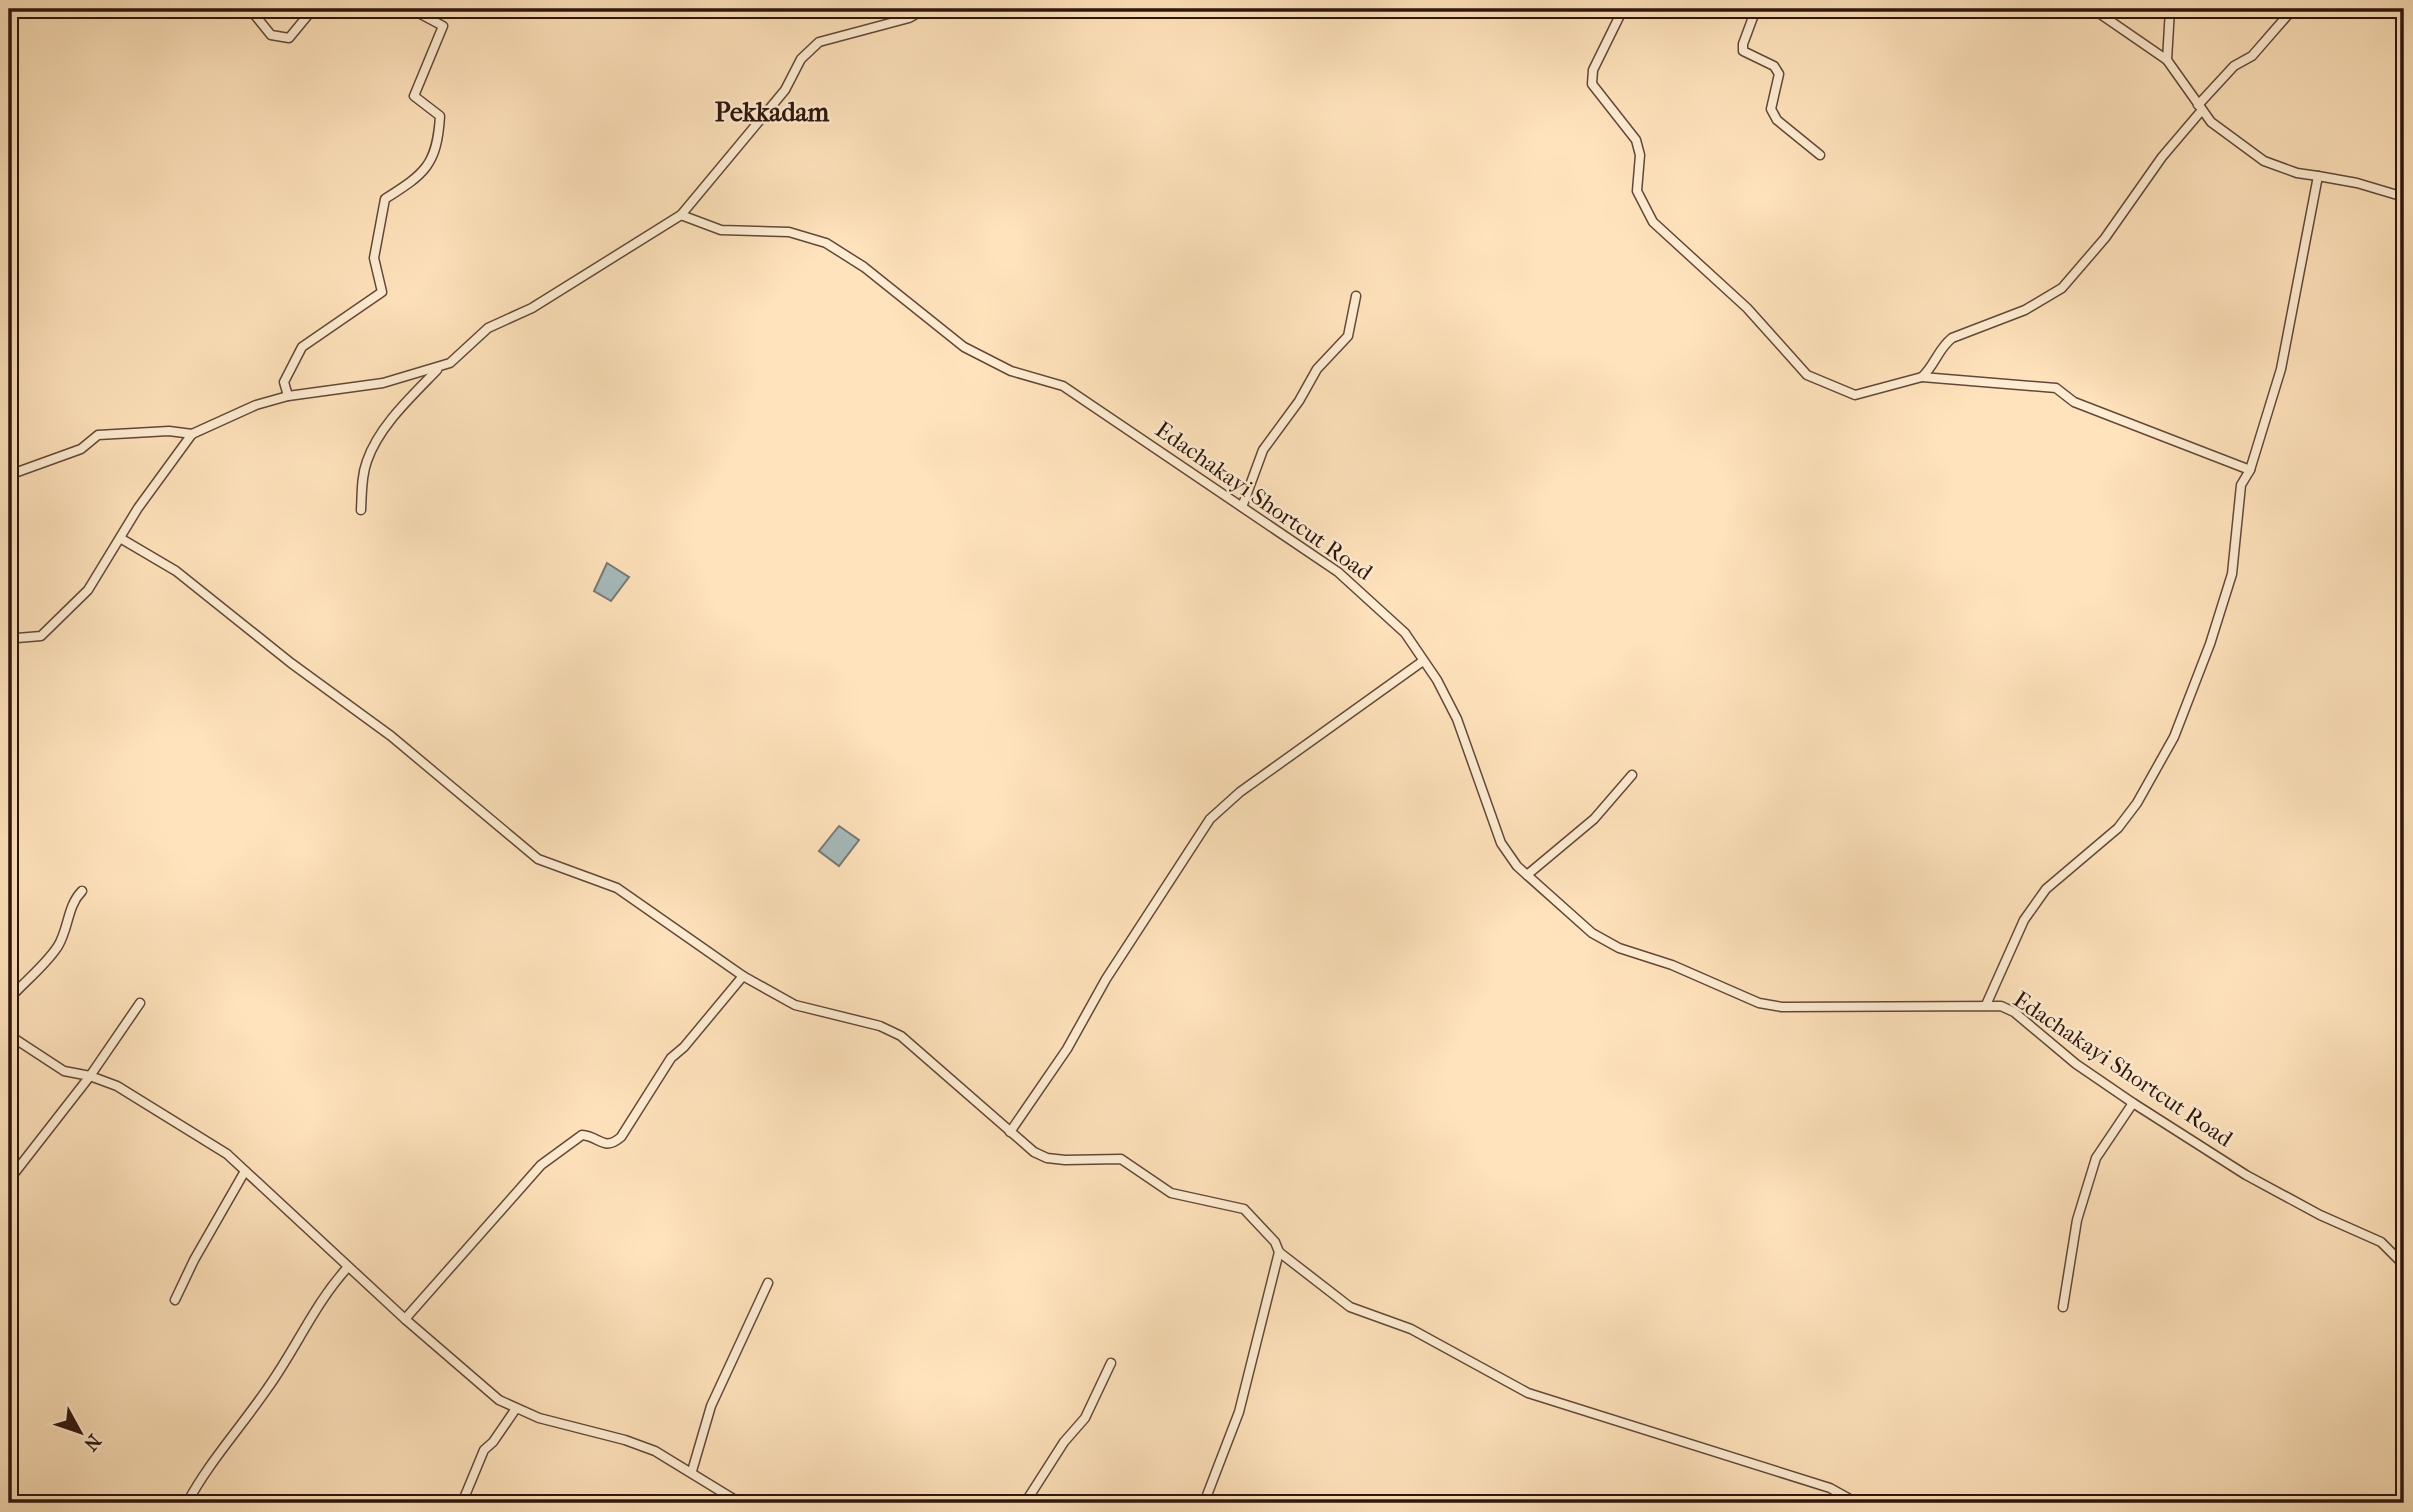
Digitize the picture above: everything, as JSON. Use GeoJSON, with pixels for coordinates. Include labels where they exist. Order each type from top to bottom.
{"type":"FeatureCollection","features":[{"type":"Feature","properties":{"kind":"street"},"geometry":{"type":"LineString","coordinates":[[250,9],[271,34],[289,38],[313,9]]}},
{"type":"Feature","properties":{"kind":"street"},"geometry":{"type":"LineString","coordinates":[[288,396],[284,382],[303,347],[382,292],[374,258],[385,199],[422,176],[438,140],[440,116],[414,96],[443,26],[411,9]]}},
{"type":"Feature","properties":{"kind":"street"},"geometry":{"type":"LineString","coordinates":[[11,640],[41,636],[88,590],[138,508],[192,434],[257,405],[288,396],[383,383],[439,368],[462,355],[488,328],[532,308],[626,252],[681,215],[785,89],[801,58],[820,42],[909,18],[925,9]]}},
{"type":"Feature","properties":{"kind":"street"},"geometry":{"type":"LineString","coordinates":[[1623,9],[1593,70],[1592,84],[1636,140],[1640,155],[1637,191],[1653,222],[1747,309],[1807,375],[1855,395],[1922,377],[2056,388],[2074,402],[2250,470]]}},
{"type":"Feature","properties":{"kind":"street"},"geometry":{"type":"LineString","coordinates":[[1756,9],[1743,51],[1774,66],[1779,74],[1771,109],[1777,120],[1820,155]]}},
{"type":"Feature","properties":{"kind":"street"},"geometry":{"type":"LineString","coordinates":[[2093,9],[2167,60],[2211,122],[2264,161],[2297,173],[2357,183],[2404,197]]}},
{"type":"Feature","properties":{"kind":"street"},"geometry":{"type":"LineString","coordinates":[[2167,60],[2169,9]]}},
{"type":"Feature","properties":{"kind":"street"},"geometry":{"type":"LineString","coordinates":[[1922,377],[1930,369],[1944,344],[1952,338],[2025,310],[2062,288],[2105,239],[2162,157],[2234,66],[2252,56],[2293,9]]}},
{"type":"Feature","properties":{"kind":"street"},"geometry":{"type":"LineString","coordinates":[[1986,1005],[2024,920],[2046,889],[2118,828],[2137,803],[2174,737],[2210,644],[2232,573],[2242,485],[2250,470],[2281,369],[2318,176]]}},
{"type":"Feature","properties":{"kind":"street","name":"Edachakayi Shortcut Road"},"geometry":{"type":"LineString","coordinates":[[681,215],[721,230],[789,232],[826,243],[864,267],[964,346],[1011,371],[1063,386],[1338,572],[1405,633],[1423,661],[1457,719],[1501,843],[1527,874],[1591,933],[1619,948],[1672,965],[1759,1003],[1782,1007],[1986,1005],[2014,1012],[2076,1064],[2133,1103],[2246,1175],[2320,1215],[2381,1242],[2404,1265]]}},
{"type":"Feature","properties":{"kind":"street"},"geometry":{"type":"LineString","coordinates":[[1242,507],[1263,450],[1299,401],[1317,369],[1348,336],[1356,296]]}},
{"type":"Feature","properties":{"kind":"street"},"geometry":{"type":"LineString","coordinates":[[361,510],[362,481],[375,445],[397,414],[439,368]]}},
{"type":"Feature","properties":{"kind":"street"},"geometry":{"type":"LineString","coordinates":[[9,475],[81,449],[98,435],[169,431],[192,434]]}},
{"type":"Feature","properties":{"kind":"street"},"geometry":{"type":"LineString","coordinates":[[120,538],[176,571],[291,663],[391,736],[538,859],[617,888],[743,976],[795,1005],[880,1026],[901,1036],[1023,1144],[1047,1158],[1121,1159],[1171,1193],[1244,1209],[1275,1241],[1279,1252],[1350,1307],[1411,1329],[1528,1393],[1830,1488],[1857,1503]]}},
{"type":"Feature","properties":{"kind":"street"},"geometry":{"type":"LineString","coordinates":[[1010,1132],[1067,1049],[1113,968],[1210,819],[1240,792],[1423,661]]}},
{"type":"Feature","properties":{"kind":"street"},"geometry":{"type":"LineString","coordinates":[[1527,874],[1594,819],[1632,775]]}},
{"type":"Feature","properties":{"kind":"street"},"geometry":{"type":"LineString","coordinates":[[9,999],[56,949],[65,933],[73,899],[82,891]]}},
{"type":"Feature","properties":{"kind":"street"},"geometry":{"type":"LineString","coordinates":[[405,1320],[541,1165],[582,1135],[589,1136],[600,1144],[610,1145],[621,1137],[671,1058],[696,1034],[743,976]]}},
{"type":"Feature","properties":{"kind":"street"},"geometry":{"type":"LineString","coordinates":[[9,1180],[90,1076],[140,1003]]}},
{"type":"Feature","properties":{"kind":"street"},"geometry":{"type":"LineString","coordinates":[[9,1035],[64,1071],[90,1076],[117,1086],[227,1154],[405,1320],[499,1401],[515,1410],[625,1440],[655,1451],[692,1471],[740,1503]]}},
{"type":"Feature","properties":{"kind":"street"},"geometry":{"type":"LineString","coordinates":[[2063,1307],[2077,1220],[2096,1158],[2133,1103]]}},
{"type":"Feature","properties":{"kind":"street"},"geometry":{"type":"LineString","coordinates":[[175,1300],[194,1260],[245,1171]]}},
{"type":"Feature","properties":{"kind":"street"},"geometry":{"type":"LineString","coordinates":[[1204,1503],[1239,1412],[1279,1252]]}},
{"type":"Feature","properties":{"kind":"street"},"geometry":{"type":"LineString","coordinates":[[187,1503],[199,1480],[268,1388],[326,1294],[348,1268]]}},
{"type":"Feature","properties":{"kind":"street"},"geometry":{"type":"LineString","coordinates":[[692,1471],[711,1406],[768,1283]]}},
{"type":"Feature","properties":{"kind":"street"},"geometry":{"type":"LineString","coordinates":[[1026,1503],[1064,1442],[1085,1418],[1111,1363]]}},
{"type":"Feature","properties":{"kind":"street"},"geometry":{"type":"LineString","coordinates":[[462,1503],[484,1450],[493,1442],[515,1410]]}},
{"type":"Feature","properties":{"kind":"shaded area"},"geometry":{"type":"Polygon","coordinates":[[[607,563],[629,577],[611,601],[594,591],[607,563]]]}},
{"type":"Feature","properties":{"kind":"shaded area"},"geometry":{"type":"Polygon","coordinates":[[[839,826],[859,840],[839,866],[819,851],[839,826]]]}},
{"type":"Feature","properties":{"kind":"district","name":"Pekkadam"},"geometry":{"type":"Point","coordinates":[772,112]}}]}
